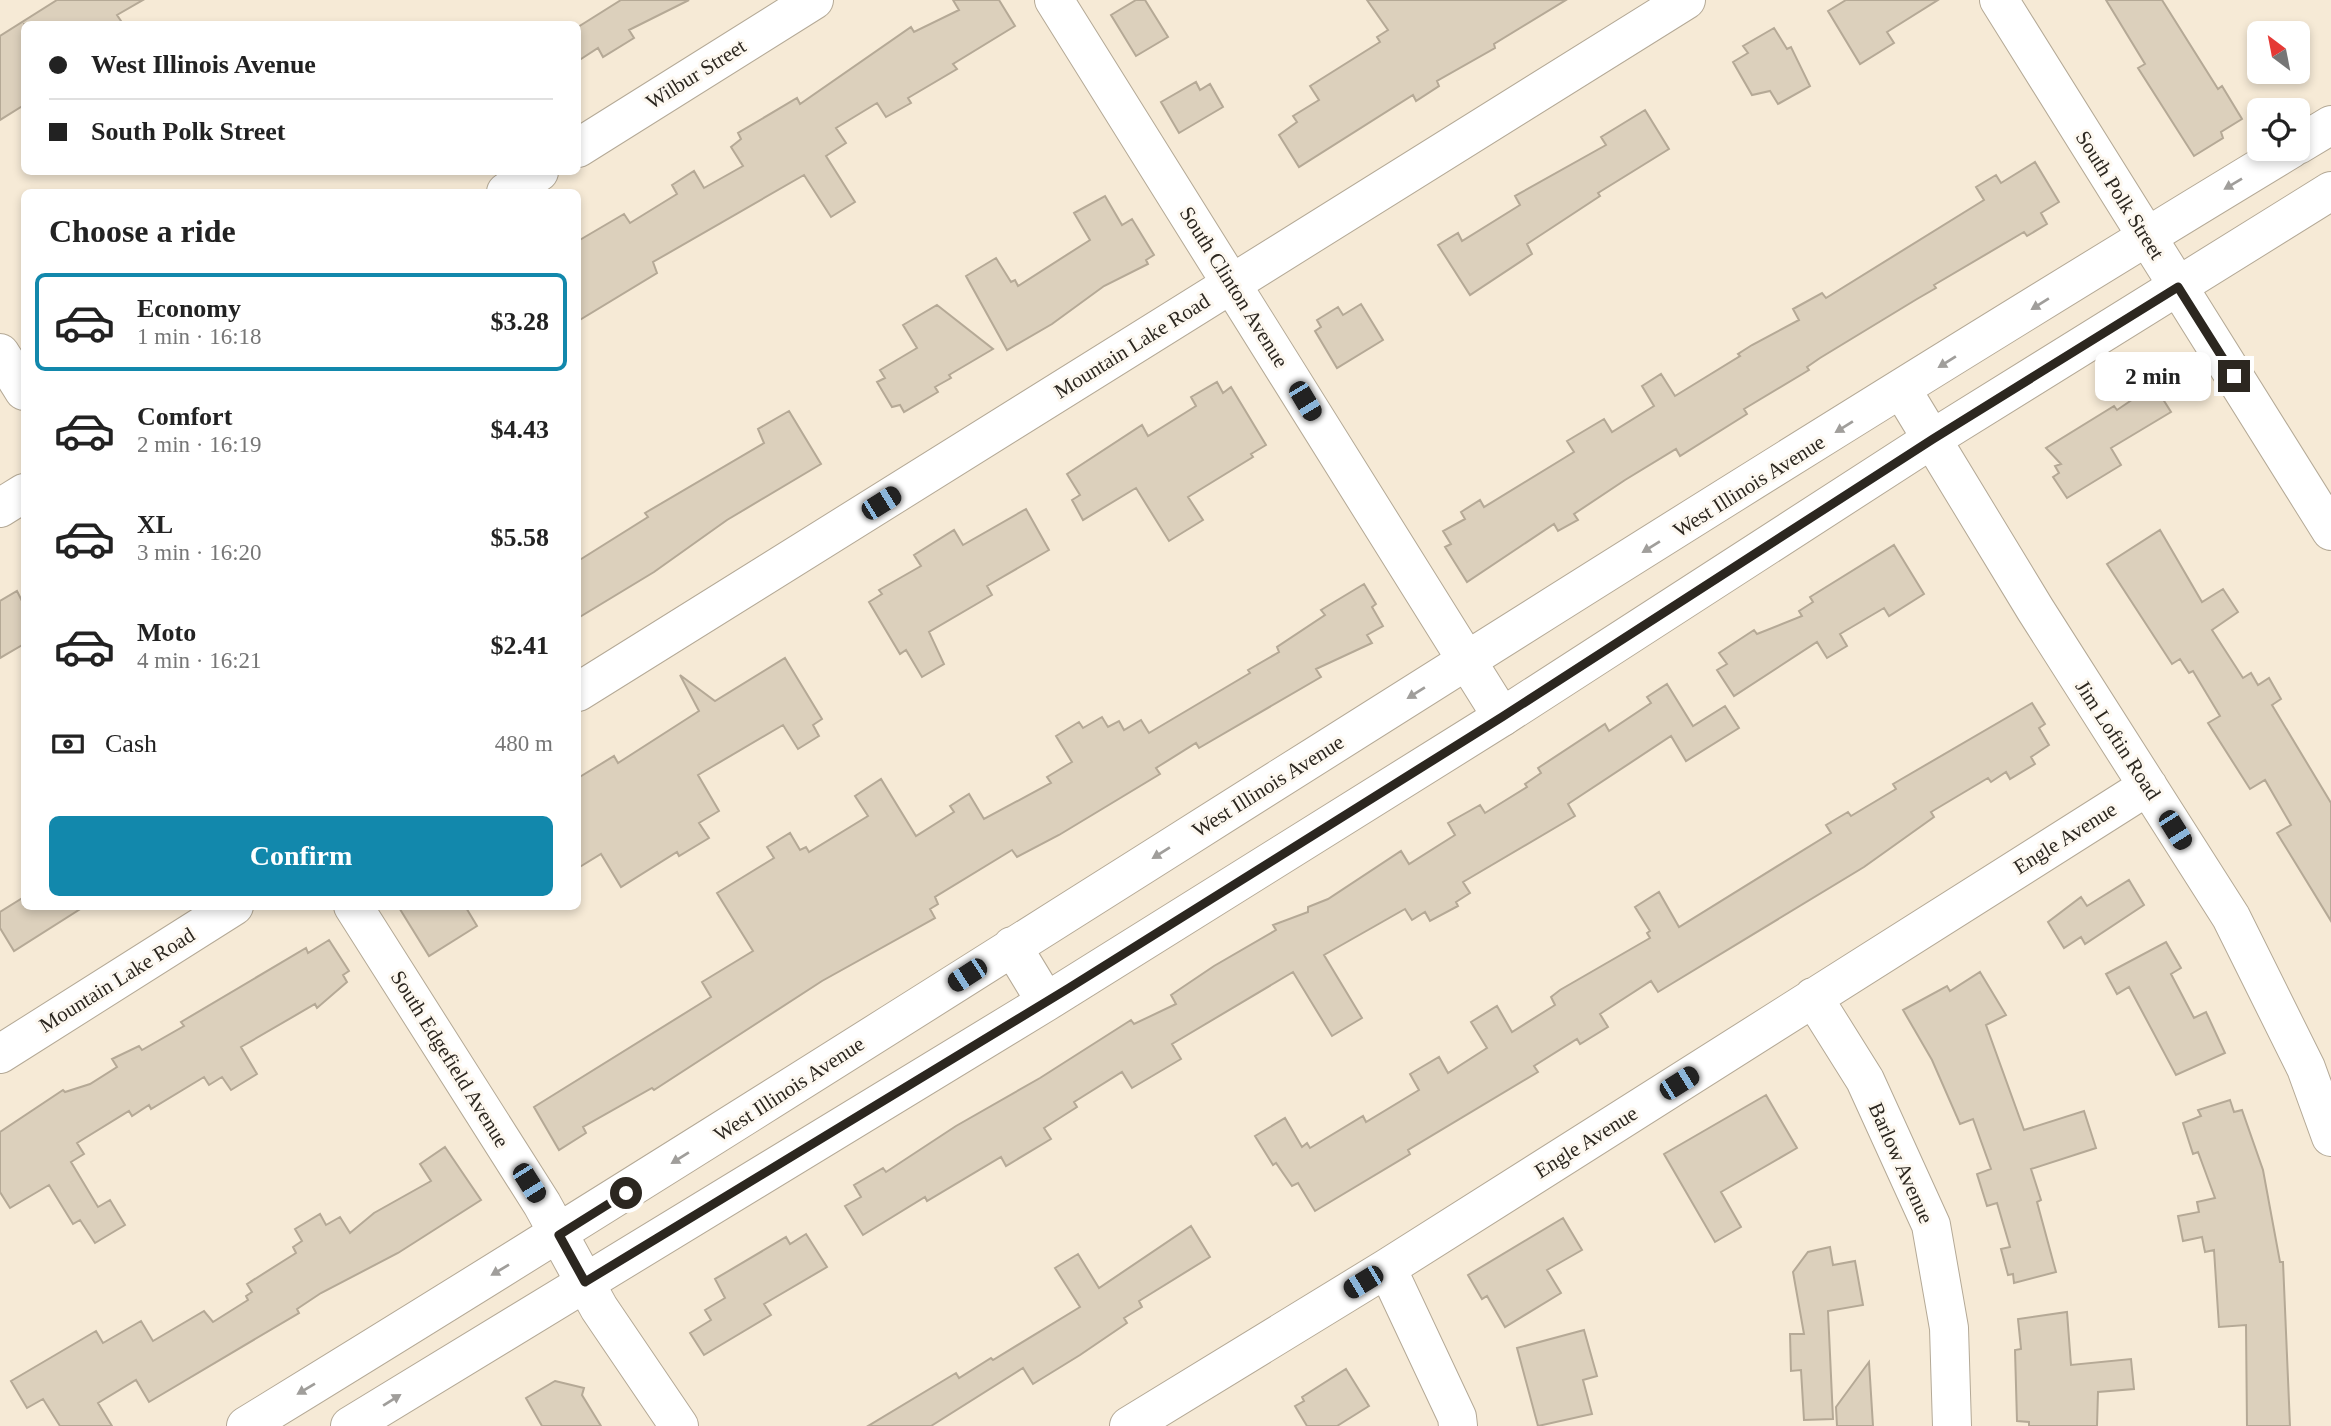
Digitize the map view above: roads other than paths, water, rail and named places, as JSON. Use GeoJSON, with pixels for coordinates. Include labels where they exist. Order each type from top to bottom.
{"type":"FeatureCollection","features":[{"type":"Feature","properties":{"kind":"street","name":"Wilbur Street"},"geometry":{"type":"LineString","coordinates":[[581,146],[814,0]]}},
{"type":"Feature","properties":{"kind":"street","name":"South Clinton Avenue"},"geometry":{"type":"LineString","coordinates":[[1054,0],[1502,717]]}},
{"type":"Feature","properties":{"kind":"street","name":"Mountain Lake Road"},"geometry":{"type":"LineString","coordinates":[[581,690],[1686,0]]}},
{"type":"Feature","properties":{"kind":"street","name":"South Polk Street"},"geometry":{"type":"LineString","coordinates":[[1999,0],[2331,531]]}},
{"type":"Feature","properties":{"kind":"street"},"geometry":{"type":"LineString","coordinates":[[2310,138],[2331,125]]}},
{"type":"Feature","properties":{"kind":"street","name":"West Illinois Avenue"},"geometry":{"type":"LineString","coordinates":[[246,1426],[559,1235],[1012,946],[2271,161]]}},
{"type":"Feature","properties":{"kind":"street"},"geometry":{"type":"LineString","coordinates":[[511,189],[534,175]]}},
{"type":"Feature","properties":{"kind":"street"},"geometry":{"type":"LineString","coordinates":[[350,1426],[1046,1002],[1502,717],[1933,439],[2331,191]]}},
{"type":"Feature","properties":{"kind":"street"},"geometry":{"type":"LineString","coordinates":[[0,353],[21,386]]}},
{"type":"Feature","properties":{"kind":"street","name":"Jim Loftin Road"},"geometry":{"type":"LineString","coordinates":[[1902,390],[2035,609],[2231,917],[2318,1078],[2331,1138]]}},
{"type":"Feature","properties":{"kind":"street"},"geometry":{"type":"LineString","coordinates":[[0,508],[21,495]]}},
{"type":"Feature","properties":{"kind":"street","name":"Engle Avenue"},"geometry":{"type":"LineString","coordinates":[[1129,1426],[1387,1268],[2148,786]]}},
{"type":"Feature","properties":{"kind":"street","name":"Mountain Lake Road"},"geometry":{"type":"LineString","coordinates":[[0,1054],[228,910]]}},
{"type":"Feature","properties":{"kind":"street","name":"South Edgefield Avenue"},"geometry":{"type":"LineString","coordinates":[[356,910],[559,1235],[599,1308],[679,1426]]}},
{"type":"Feature","properties":{"kind":"street"},"geometry":{"type":"LineString","coordinates":[[1012,946],[1046,1002]]}},
{"type":"Feature","properties":{"kind":"street","name":"Barlow Avenue"},"geometry":{"type":"LineString","coordinates":[[1813,998],[1865,1080],[1931,1226],[1949,1328],[1952,1426]]}},
{"type":"Feature","properties":{"kind":"street"},"geometry":{"type":"LineString","coordinates":[[1387,1268],[1457,1417],[1458,1426]]}}]}
